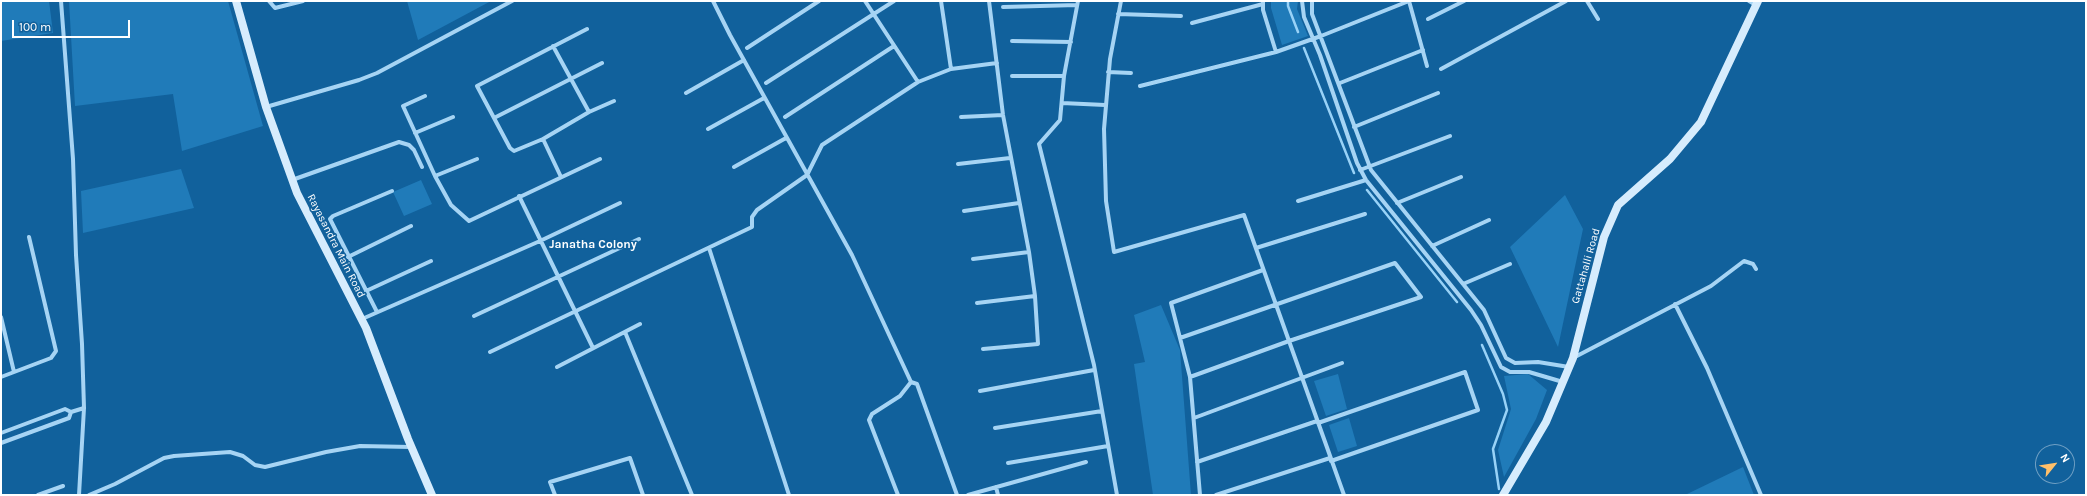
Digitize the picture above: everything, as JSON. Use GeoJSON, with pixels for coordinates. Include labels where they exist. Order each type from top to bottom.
{"type":"FeatureCollection","features":[{"type":"Feature","properties":{"kind":"main road","name":"Rayasandra Main Road"},"geometry":{"type":"LineString","coordinates":[[236,1],[266,107],[292,180],[312,225],[362,319],[411,447],[432,495]]}},
{"type":"Feature","properties":{"kind":"main road","name":"Gattahalli Road"},"geometry":{"type":"LineString","coordinates":[[1503,495],[1546,422],[1573,358],[1604,237],[1618,206],[1670,159],[1701,122],[1754,2]]}},
{"type":"Feature","properties":{"kind":"street"},"geometry":{"type":"LineString","coordinates":[[61,1],[73,158],[76,255],[81,313],[84,408],[79,495]]}},
{"type":"Feature","properties":{"kind":"street"},"geometry":{"type":"LineString","coordinates":[[269,1],[275,8],[303,1]]}},
{"type":"Feature","properties":{"kind":"street"},"geometry":{"type":"LineString","coordinates":[[266,107],[359,80],[512,1]]}},
{"type":"Feature","properties":{"kind":"street"},"geometry":{"type":"LineString","coordinates":[[713,1],[764,98],[852,255],[911,382],[917,384],[919,388],[957,495]]}},
{"type":"Feature","properties":{"kind":"street"},"geometry":{"type":"LineString","coordinates":[[747,48],[819,1]]}},
{"type":"Feature","properties":{"kind":"street"},"geometry":{"type":"LineString","coordinates":[[865,1],[918,82]]}},
{"type":"Feature","properties":{"kind":"street"},"geometry":{"type":"LineString","coordinates":[[766,83],[894,1]]}},
{"type":"Feature","properties":{"kind":"street"},"geometry":{"type":"LineString","coordinates":[[941,1],[951,69]]}},
{"type":"Feature","properties":{"kind":"street"},"geometry":{"type":"LineString","coordinates":[[983,349],[1038,344],[1035,296],[1029,252],[1003,115],[989,1]]}},
{"type":"Feature","properties":{"kind":"street"},"geometry":{"type":"LineString","coordinates":[[1121,1],[1108,72],[1105,105],[1105,177],[1114,252],[1244,215],[1344,495]]}},
{"type":"Feature","properties":{"kind":"street"},"geometry":{"type":"LineString","coordinates":[[1302,1],[1304,17],[1360,170],[1366,180],[1471,310],[1481,325],[1501,367],[1510,372],[1529,372],[1563,382]]}},
{"type":"Feature","properties":{"kind":"street"},"geometry":{"type":"LineString","coordinates":[[1312,1],[1312,14],[1340,83],[1368,167],[1484,310],[1502,350],[1511,362],[1538,362],[1569,367]]}},
{"type":"Feature","properties":{"kind":"street"},"geometry":{"type":"LineString","coordinates":[[1140,86],[1276,52],[1409,1],[1427,66]]}},
{"type":"Feature","properties":{"kind":"street"},"geometry":{"type":"LineString","coordinates":[[1428,19],[1464,1]]}},
{"type":"Feature","properties":{"kind":"street"},"geometry":{"type":"LineString","coordinates":[[1441,69],[1566,1]]}},
{"type":"Feature","properties":{"kind":"street"},"geometry":{"type":"LineString","coordinates":[[1587,1],[1598,19]]}},
{"type":"Feature","properties":{"kind":"street"},"geometry":{"type":"LineString","coordinates":[[1003,7],[1078,3],[1064,76],[1060,120],[1039,144],[1094,370],[1117,495]]}},
{"type":"Feature","properties":{"kind":"street"},"geometry":{"type":"LineString","coordinates":[[1192,23],[1263,3],[1276,52]]}},
{"type":"Feature","properties":{"kind":"street"},"geometry":{"type":"LineString","coordinates":[[1118,14],[1181,16]]}},
{"type":"Feature","properties":{"kind":"street"},"geometry":{"type":"LineString","coordinates":[[587,29],[477,86],[510,148],[514,151],[543,139],[589,112],[614,101]]}},
{"type":"Feature","properties":{"kind":"street"},"geometry":{"type":"LineString","coordinates":[[1012,41],[1071,42]]}},
{"type":"Feature","properties":{"kind":"street"},"geometry":{"type":"LineString","coordinates":[[553,46],[589,112]]}},
{"type":"Feature","properties":{"kind":"street"},"geometry":{"type":"LineString","coordinates":[[785,117],[894,46]]}},
{"type":"Feature","properties":{"kind":"street"},"geometry":{"type":"LineString","coordinates":[[1340,83],[1423,50]]}},
{"type":"Feature","properties":{"kind":"street"},"geometry":{"type":"LineString","coordinates":[[686,93],[744,60]]}},
{"type":"Feature","properties":{"kind":"street"},"geometry":{"type":"LineString","coordinates":[[494,118],[602,63]]}},
{"type":"Feature","properties":{"kind":"street"},"geometry":{"type":"LineString","coordinates":[[490,352],[752,227],[752,217],[756,210],[807,175],[822,145],[918,82],[951,69],[997,63]]}},
{"type":"Feature","properties":{"kind":"street"},"geometry":{"type":"LineString","coordinates":[[1108,72],[1131,73]]}},
{"type":"Feature","properties":{"kind":"street"},"geometry":{"type":"LineString","coordinates":[[1012,76],[1064,76]]}},
{"type":"Feature","properties":{"kind":"street"},"geometry":{"type":"LineString","coordinates":[[1354,127],[1438,93]]}},
{"type":"Feature","properties":{"kind":"street"},"geometry":{"type":"LineString","coordinates":[[425,96],[403,106],[435,176],[451,205],[469,221],[519,196],[600,159]]}},
{"type":"Feature","properties":{"kind":"street"},"geometry":{"type":"LineString","coordinates":[[708,129],[764,98]]}},
{"type":"Feature","properties":{"kind":"street"},"geometry":{"type":"LineString","coordinates":[[1062,104],[1105,105]]}},
{"type":"Feature","properties":{"kind":"street"},"geometry":{"type":"LineString","coordinates":[[962,117],[1003,115]]}},
{"type":"Feature","properties":{"kind":"street"},"geometry":{"type":"LineString","coordinates":[[415,133],[453,117]]}},
{"type":"Feature","properties":{"kind":"street"},"geometry":{"type":"LineString","coordinates":[[1360,170],[1450,136]]}},
{"type":"Feature","properties":{"kind":"street"},"geometry":{"type":"LineString","coordinates":[[734,167],[786,138]]}},
{"type":"Feature","properties":{"kind":"street"},"geometry":{"type":"LineString","coordinates":[[543,139],[561,177]]}},
{"type":"Feature","properties":{"kind":"street"},"geometry":{"type":"LineString","coordinates":[[292,180],[399,142],[414,150],[422,167]]}},
{"type":"Feature","properties":{"kind":"street"},"geometry":{"type":"LineString","coordinates":[[958,164],[1010,158]]}},
{"type":"Feature","properties":{"kind":"street"},"geometry":{"type":"LineString","coordinates":[[435,176],[477,159]]}},
{"type":"Feature","properties":{"kind":"street"},"geometry":{"type":"LineString","coordinates":[[1397,203],[1460,177]]}},
{"type":"Feature","properties":{"kind":"street"},"geometry":{"type":"LineString","coordinates":[[1298,201],[1366,180]]}},
{"type":"Feature","properties":{"kind":"street"},"geometry":{"type":"LineString","coordinates":[[377,312],[330,220],[333,216],[392,191]]}},
{"type":"Feature","properties":{"kind":"street"},"geometry":{"type":"LineString","coordinates":[[519,196],[593,348]]}},
{"type":"Feature","properties":{"kind":"street"},"geometry":{"type":"LineString","coordinates":[[362,319],[540,241],[620,203]]}},
{"type":"Feature","properties":{"kind":"street"},"geometry":{"type":"LineString","coordinates":[[964,211],[1019,203]]}},
{"type":"Feature","properties":{"kind":"street"},"geometry":{"type":"LineString","coordinates":[[1256,248],[1365,214]]}},
{"type":"Feature","properties":{"kind":"street"},"geometry":{"type":"LineString","coordinates":[[1432,246],[1489,220]]}},
{"type":"Feature","properties":{"kind":"street"},"geometry":{"type":"LineString","coordinates":[[348,257],[411,226]]}},
{"type":"Feature","properties":{"kind":"street"},"geometry":{"type":"LineString","coordinates":[[1,377],[51,358],[56,351],[29,237]]}},
{"type":"Feature","properties":{"kind":"street"},"geometry":{"type":"LineString","coordinates":[[474,316],[639,239]]}},
{"type":"Feature","properties":{"kind":"street"},"geometry":{"type":"LineString","coordinates":[[709,248],[789,495]]}},
{"type":"Feature","properties":{"kind":"street"},"geometry":{"type":"LineString","coordinates":[[973,259],[1029,252]]}},
{"type":"Feature","properties":{"kind":"street"},"geometry":{"type":"LineString","coordinates":[[366,291],[431,261]]}},
{"type":"Feature","properties":{"kind":"street"},"geometry":{"type":"LineString","coordinates":[[1573,358],[1711,286],[1744,262],[1753,264],[1756,269]]}},
{"type":"Feature","properties":{"kind":"street"},"geometry":{"type":"LineString","coordinates":[[1180,338],[1396,263],[1421,297],[1289,341],[1190,377]]}},
{"type":"Feature","properties":{"kind":"street"},"geometry":{"type":"LineString","coordinates":[[1463,284],[1510,264]]}},
{"type":"Feature","properties":{"kind":"street"},"geometry":{"type":"LineString","coordinates":[[1200,495],[1190,377],[1171,303],[1263,270]]}},
{"type":"Feature","properties":{"kind":"street"},"geometry":{"type":"LineString","coordinates":[[978,303],[1035,296]]}},
{"type":"Feature","properties":{"kind":"street"},"geometry":{"type":"LineString","coordinates":[[1675,304],[1707,368],[1761,495]]}},
{"type":"Feature","properties":{"kind":"street"},"geometry":{"type":"LineString","coordinates":[[1,317],[14,372]]}},
{"type":"Feature","properties":{"kind":"street"},"geometry":{"type":"LineString","coordinates":[[557,366],[640,324]]}},
{"type":"Feature","properties":{"kind":"street"},"geometry":{"type":"LineString","coordinates":[[625,332],[692,495]]}},
{"type":"Feature","properties":{"kind":"street"},"geometry":{"type":"LineString","coordinates":[[1194,418],[1342,363]]}},
{"type":"Feature","properties":{"kind":"street"},"geometry":{"type":"LineString","coordinates":[[980,391],[1094,370]]}},
{"type":"Feature","properties":{"kind":"street"},"geometry":{"type":"LineString","coordinates":[[1198,462],[1465,372],[1478,410],[1331,459],[1216,495]]}},
{"type":"Feature","properties":{"kind":"street"},"geometry":{"type":"LineString","coordinates":[[898,495],[869,420],[872,414],[900,396],[911,382]]}},
{"type":"Feature","properties":{"kind":"street"},"geometry":{"type":"LineString","coordinates":[[1,433],[65,409],[70,412],[84,408]]}},
{"type":"Feature","properties":{"kind":"street"},"geometry":{"type":"LineString","coordinates":[[995,428],[1102,411]]}},
{"type":"Feature","properties":{"kind":"street"},"geometry":{"type":"LineString","coordinates":[[1,443],[69,418],[70,412]]}},
{"type":"Feature","properties":{"kind":"street"},"geometry":{"type":"LineString","coordinates":[[89,495],[115,484],[164,458],[174,456],[230,452],[243,456],[255,465],[265,467],[326,452],[360,446],[411,447]]}},
{"type":"Feature","properties":{"kind":"street"},"geometry":{"type":"LineString","coordinates":[[1008,464],[1108,446]]}},
{"type":"Feature","properties":{"kind":"street"},"geometry":{"type":"LineString","coordinates":[[555,495],[550,482],[630,458],[643,495]]}},
{"type":"Feature","properties":{"kind":"street"},"geometry":{"type":"LineString","coordinates":[[968,495],[1086,462]]}},
{"type":"Feature","properties":{"kind":"street"},"geometry":{"type":"LineString","coordinates":[[38,495],[63,486]]}},
{"type":"Feature","properties":{"kind":"street"},"geometry":{"type":"LineString","coordinates":[[996,487],[998,495]]}},
{"type":"Feature","properties":{"kind":"shaded area"},"geometry":{"type":"Polygon","coordinates":[[[1,1],[49,1],[53,33],[1,41],[1,1]]]}},
{"type":"Feature","properties":{"kind":"shaded area"},"geometry":{"type":"Polygon","coordinates":[[[69,1],[228,1],[263,126],[182,151],[173,94],[75,106],[69,1]]]}},
{"type":"Feature","properties":{"kind":"shaded area"},"geometry":{"type":"Polygon","coordinates":[[[407,1],[491,1],[418,40],[407,1]]]}},
{"type":"Feature","properties":{"kind":"shaded area"},"geometry":{"type":"Polygon","coordinates":[[[1271,1],[1298,1],[1297,9],[1308,36],[1282,45],[1271,8],[1271,1]]]}},
{"type":"Feature","properties":{"kind":"shaded area"},"geometry":{"type":"Polygon","coordinates":[[[181,169],[194,208],[83,233],[81,191],[181,169]]]}},
{"type":"Feature","properties":{"kind":"shaded area"},"geometry":{"type":"Polygon","coordinates":[[[421,180],[432,204],[404,216],[393,192],[421,180]]]}},
{"type":"Feature","properties":{"kind":"shaded area"},"geometry":{"type":"Polygon","coordinates":[[[1565,195],[1583,229],[1558,347],[1510,247],[1565,195]]]}},
{"type":"Feature","properties":{"kind":"shaded area"},"geometry":{"type":"Polygon","coordinates":[[[1161,305],[1180,350],[1191,495],[1153,495],[1134,364],[1145,362],[1134,315],[1161,305]]]}},
{"type":"Feature","properties":{"kind":"shaded area"},"geometry":{"type":"Polygon","coordinates":[[[1338,374],[1347,409],[1326,416],[1314,381],[1338,374]]]}},
{"type":"Feature","properties":{"kind":"shaded area"},"geometry":{"type":"Polygon","coordinates":[[[1528,374],[1547,390],[1536,419],[1504,477],[1498,450],[1511,409],[1504,376],[1528,374]]]}},
{"type":"Feature","properties":{"kind":"shaded area"},"geometry":{"type":"Polygon","coordinates":[[[1349,418],[1357,446],[1338,452],[1329,425],[1349,418]]]}},
{"type":"Feature","properties":{"kind":"shaded area"},"geometry":{"type":"Polygon","coordinates":[[[1743,467],[1754,495],[1685,495],[1743,467]]]}},
{"type":"Feature","properties":{"kind":"waterway"},"geometry":{"type":"LineString","coordinates":[[1288,1],[1288,6],[1298,32]]}},
{"type":"Feature","properties":{"kind":"waterway"},"geometry":{"type":"LineString","coordinates":[[1304,48],[1354,173]]}},
{"type":"Feature","properties":{"kind":"waterway"},"geometry":{"type":"LineString","coordinates":[[1367,190],[1457,302]]}},
{"type":"Feature","properties":{"kind":"waterway"},"geometry":{"type":"LineString","coordinates":[[1482,345],[1503,394],[1507,410],[1493,449],[1499,489]]}},
{"type":"Feature","properties":{"kind":"district","name":"Janatha Colony"},"geometry":{"type":"Point","coordinates":[593,245]}}]}
